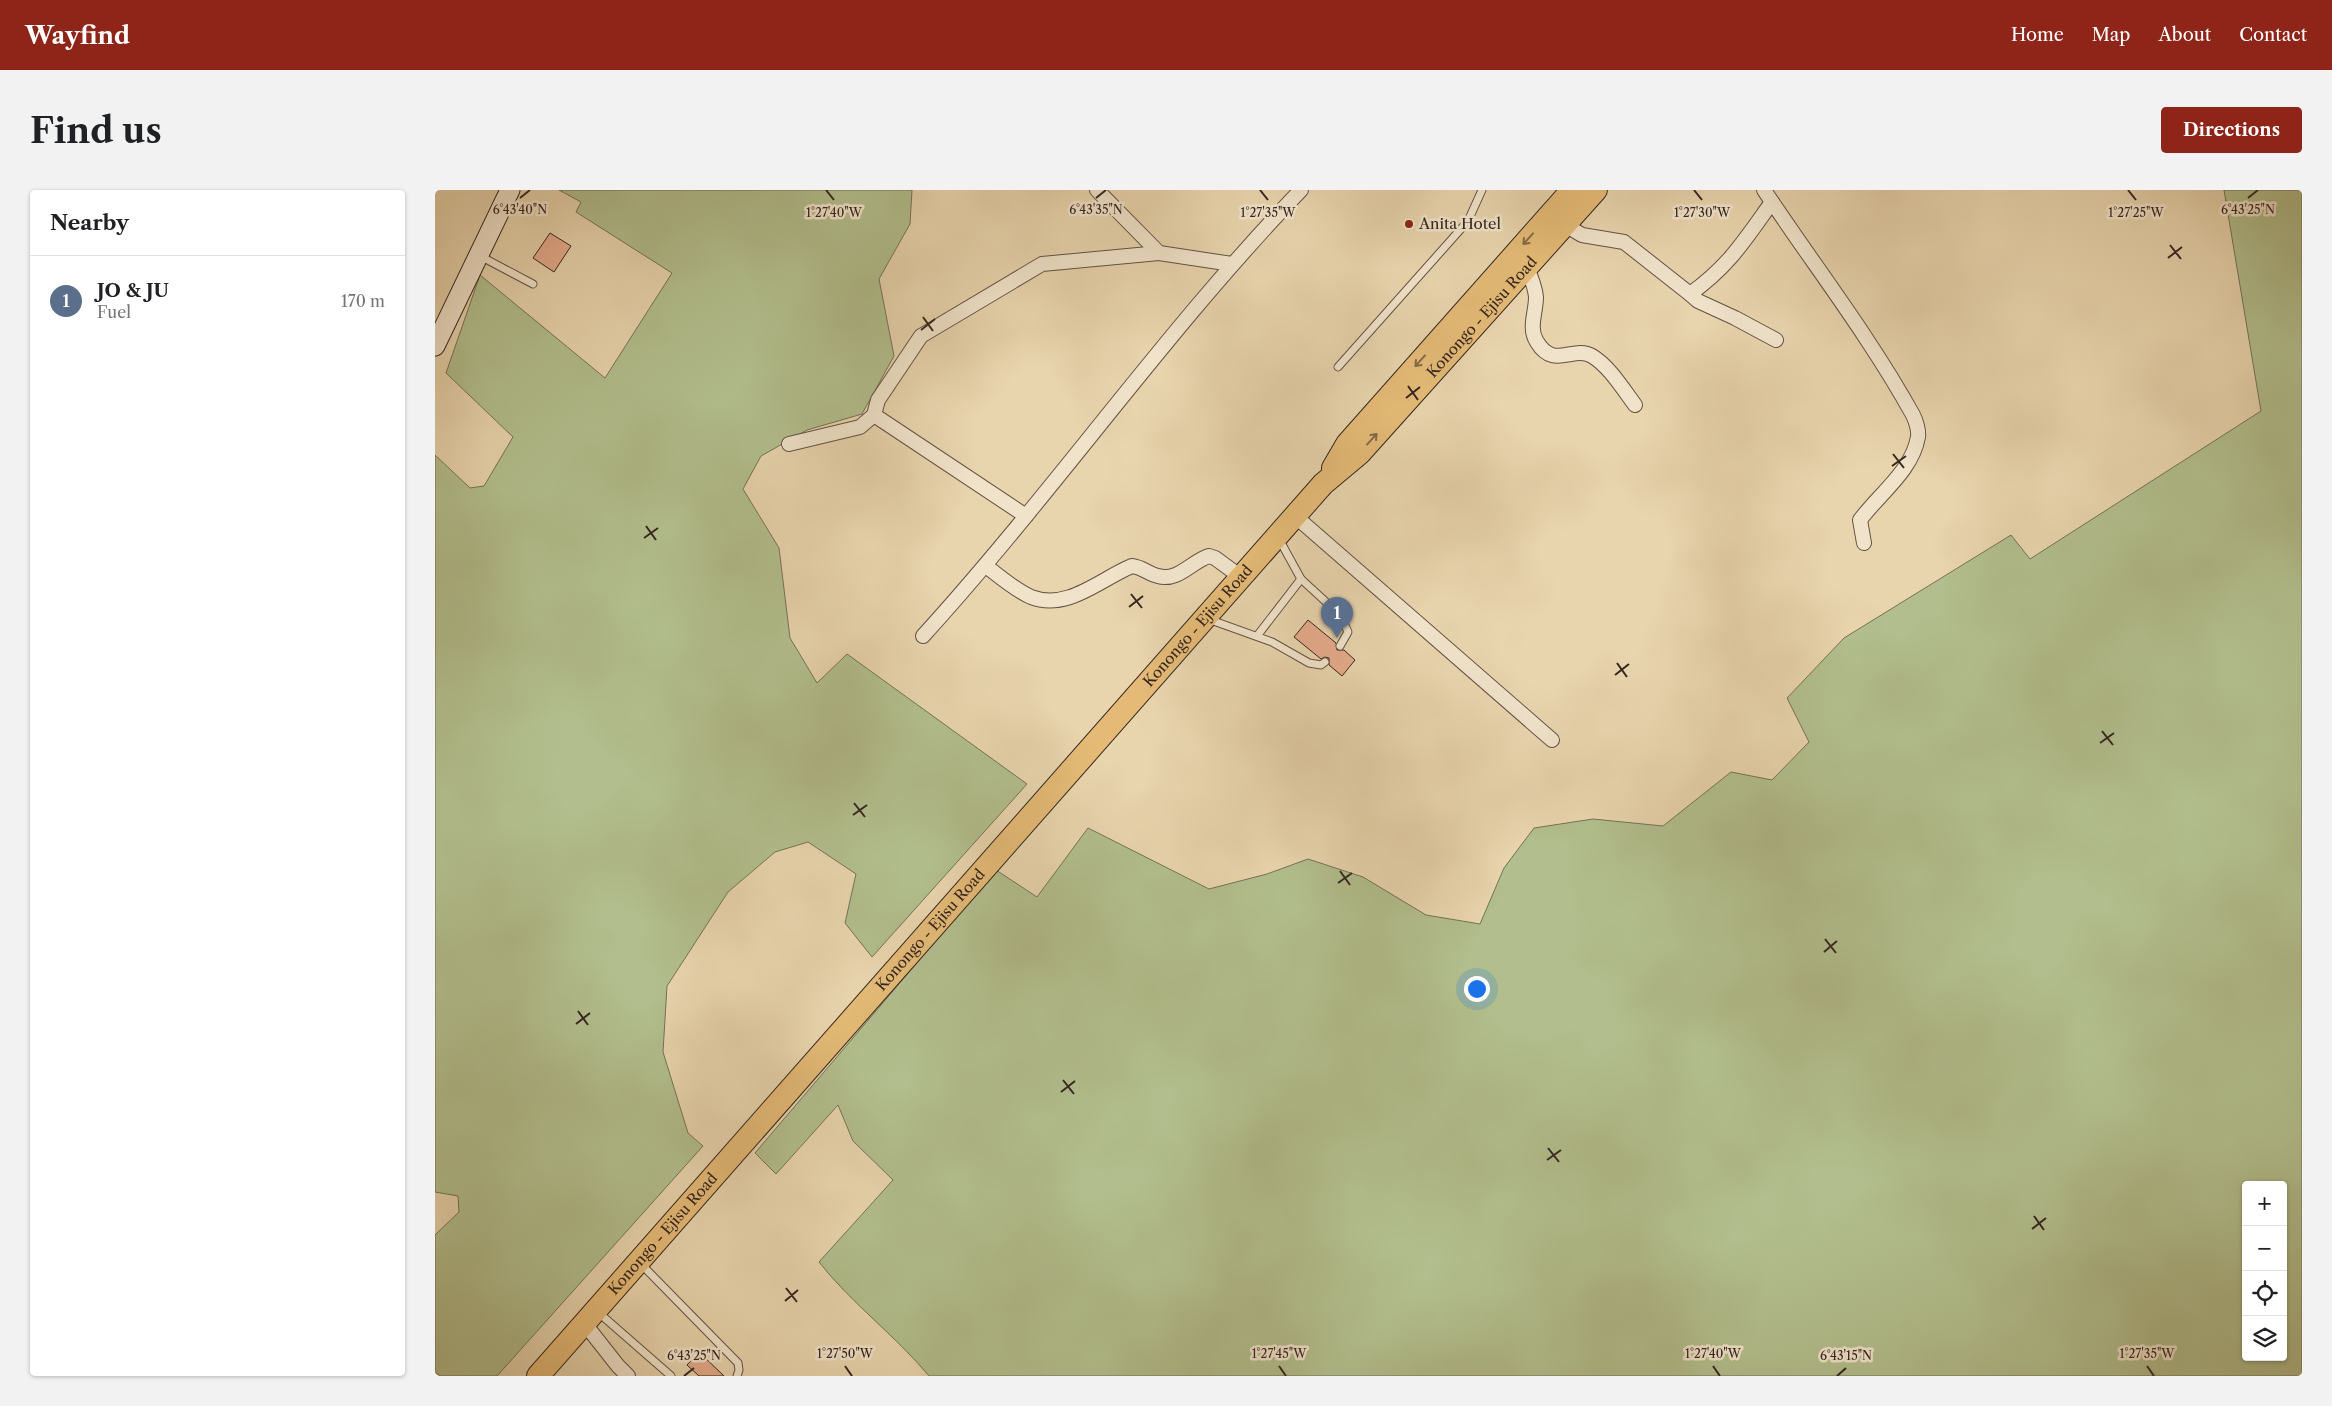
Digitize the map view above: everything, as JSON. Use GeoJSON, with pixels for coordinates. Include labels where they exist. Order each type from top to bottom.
{"type":"FeatureCollection","features":[{"type":"Feature","properties":{"kind":"highway","name":"Konongo - Ejisu Road"},"geometry":{"type":"LineString","coordinates":[[1323,484],[1347,444],[1572,190]]}},
{"type":"Feature","properties":{"kind":"highway","name":"Konongo - Ejisu Road"},"geometry":{"type":"LineString","coordinates":[[538,1376],[1323,484],[1360,453],[1527,268],[1558,208],[1596,190]]}},
{"type":"Feature","properties":{"kind":"main road"},"geometry":{"type":"LineString","coordinates":[[435,346],[510,190]]}},
{"type":"Feature","properties":{"kind":"street"},"geometry":{"type":"LineString","coordinates":[[1097,190],[1159,253]]}},
{"type":"Feature","properties":{"kind":"street"},"geometry":{"type":"LineString","coordinates":[[923,636],[986,566],[1232,264],[1301,190]]}},
{"type":"Feature","properties":{"kind":"street"},"geometry":{"type":"LineString","coordinates":[[1764,190],[1868,344],[1914,417],[1919,435],[1915,450],[1901,472],[1860,520],[1859,527],[1864,543]]}},
{"type":"Feature","properties":{"kind":"street"},"geometry":{"type":"LineString","coordinates":[[1690,294],[1718,273],[1731,260],[1772,202]]}},
{"type":"Feature","properties":{"kind":"street"},"geometry":{"type":"LineString","coordinates":[[1558,208],[1582,235],[1624,242],[1698,301],[1776,340]]}},
{"type":"Feature","properties":{"kind":"street"},"geometry":{"type":"LineString","coordinates":[[789,444],[861,427],[873,415],[878,400],[921,336],[1042,264],[1159,253],[1232,264]]}},
{"type":"Feature","properties":{"kind":"street"},"geometry":{"type":"LineString","coordinates":[[1527,268],[1536,296],[1532,329],[1535,340],[1542,349],[1562,358],[1583,354],[1594,357],[1635,405]]}},
{"type":"Feature","properties":{"kind":"street"},"geometry":{"type":"LineString","coordinates":[[873,415],[1026,516]]}},
{"type":"Feature","properties":{"kind":"street"},"geometry":{"type":"LineString","coordinates":[[1295,516],[1552,740]]}},
{"type":"Feature","properties":{"kind":"street"},"geometry":{"type":"LineString","coordinates":[[986,566],[1023,593],[1048,601],[1064,601],[1132,566],[1158,576],[1167,577],[1177,574],[1209,556],[1215,558],[1241,577]]}},
{"type":"Feature","properties":{"kind":"street"},"geometry":{"type":"LineString","coordinates":[[591,1317],[618,1366],[628,1376]]}},
{"type":"Feature","properties":{"kind":"lane"},"geometry":{"type":"LineString","coordinates":[[1338,367],[1467,220],[1482,190]]}},
{"type":"Feature","properties":{"kind":"lane"},"geometry":{"type":"LineString","coordinates":[[479,256],[533,284]]}},
{"type":"Feature","properties":{"kind":"lane"},"geometry":{"type":"LineString","coordinates":[[1277,536],[1301,579],[1343,622],[1349,632],[1339,646]]}},
{"type":"Feature","properties":{"kind":"lane"},"geometry":{"type":"LineString","coordinates":[[1257,636],[1301,579]]}},
{"type":"Feature","properties":{"kind":"lane"},"geometry":{"type":"LineString","coordinates":[[1205,618],[1272,642],[1309,663],[1321,665],[1325,662]]}},
{"type":"Feature","properties":{"kind":"lane"},"geometry":{"type":"LineString","coordinates":[[639,1263],[738,1363],[739,1370],[737,1376]]}},
{"type":"Feature","properties":{"kind":"lane"},"geometry":{"type":"LineString","coordinates":[[591,1317],[671,1376]]}},
{"type":"Feature","properties":{"kind":"green space"},"geometry":{"type":"Polygon","coordinates":[[[559,190],[912,190],[910,224],[879,279],[894,356],[862,414],[807,430],[761,456],[743,489],[779,548],[790,638],[817,683],[847,654],[1027,784],[872,957],[845,923],[856,874],[808,842],[775,852],[728,892],[667,986],[663,1052],[688,1133],[703,1146],[497,1376],[440,1376],[435,1372],[435,1235],[459,1212],[458,1196],[435,1192],[435,455],[470,488],[484,486],[513,437],[446,373],[480,275],[605,378],[672,273],[576,212],[581,202],[559,190]]]}},
{"type":"Feature","properties":{"kind":"green space"},"geometry":{"type":"Polygon","coordinates":[[[2224,190],[2302,190],[2302,1376],[929,1376],[845,1292],[819,1262],[893,1180],[853,1141],[838,1105],[776,1174],[755,1153],[996,870],[1037,897],[1088,828],[1209,889],[1267,874],[1308,859],[1363,877],[1426,915],[1480,924],[1504,868],[1534,828],[1593,819],[1663,826],[1731,772],[1772,780],[1809,742],[1787,698],[1844,638],[2011,535],[2030,559],[2261,411],[2224,190]]]}},
{"type":"Feature","properties":{"kind":"building"},"geometry":{"type":"Polygon","coordinates":[[[550,233],[571,246],[554,272],[533,258],[550,233]]]}},
{"type":"Feature","properties":{"kind":"building"},"geometry":{"type":"Polygon","coordinates":[[[1308,620],[1336,643],[1337,650],[1344,650],[1355,660],[1342,676],[1329,665],[1329,658],[1321,659],[1294,637],[1308,620]]]}},
{"type":"Feature","properties":{"kind":"building"},"geometry":{"type":"Polygon","coordinates":[[[699,1352],[724,1376],[699,1376],[687,1365],[699,1352]]]}},
{"type":"Feature","properties":{"kind":"place","name":"Anita Hotel"},"geometry":{"type":"Point","coordinates":[1409,224]}},
{"type":"Feature","properties":{"kind":"place","name":"JO & JU"},"geometry":{"type":"Point","coordinates":[1337,638]}}]}
